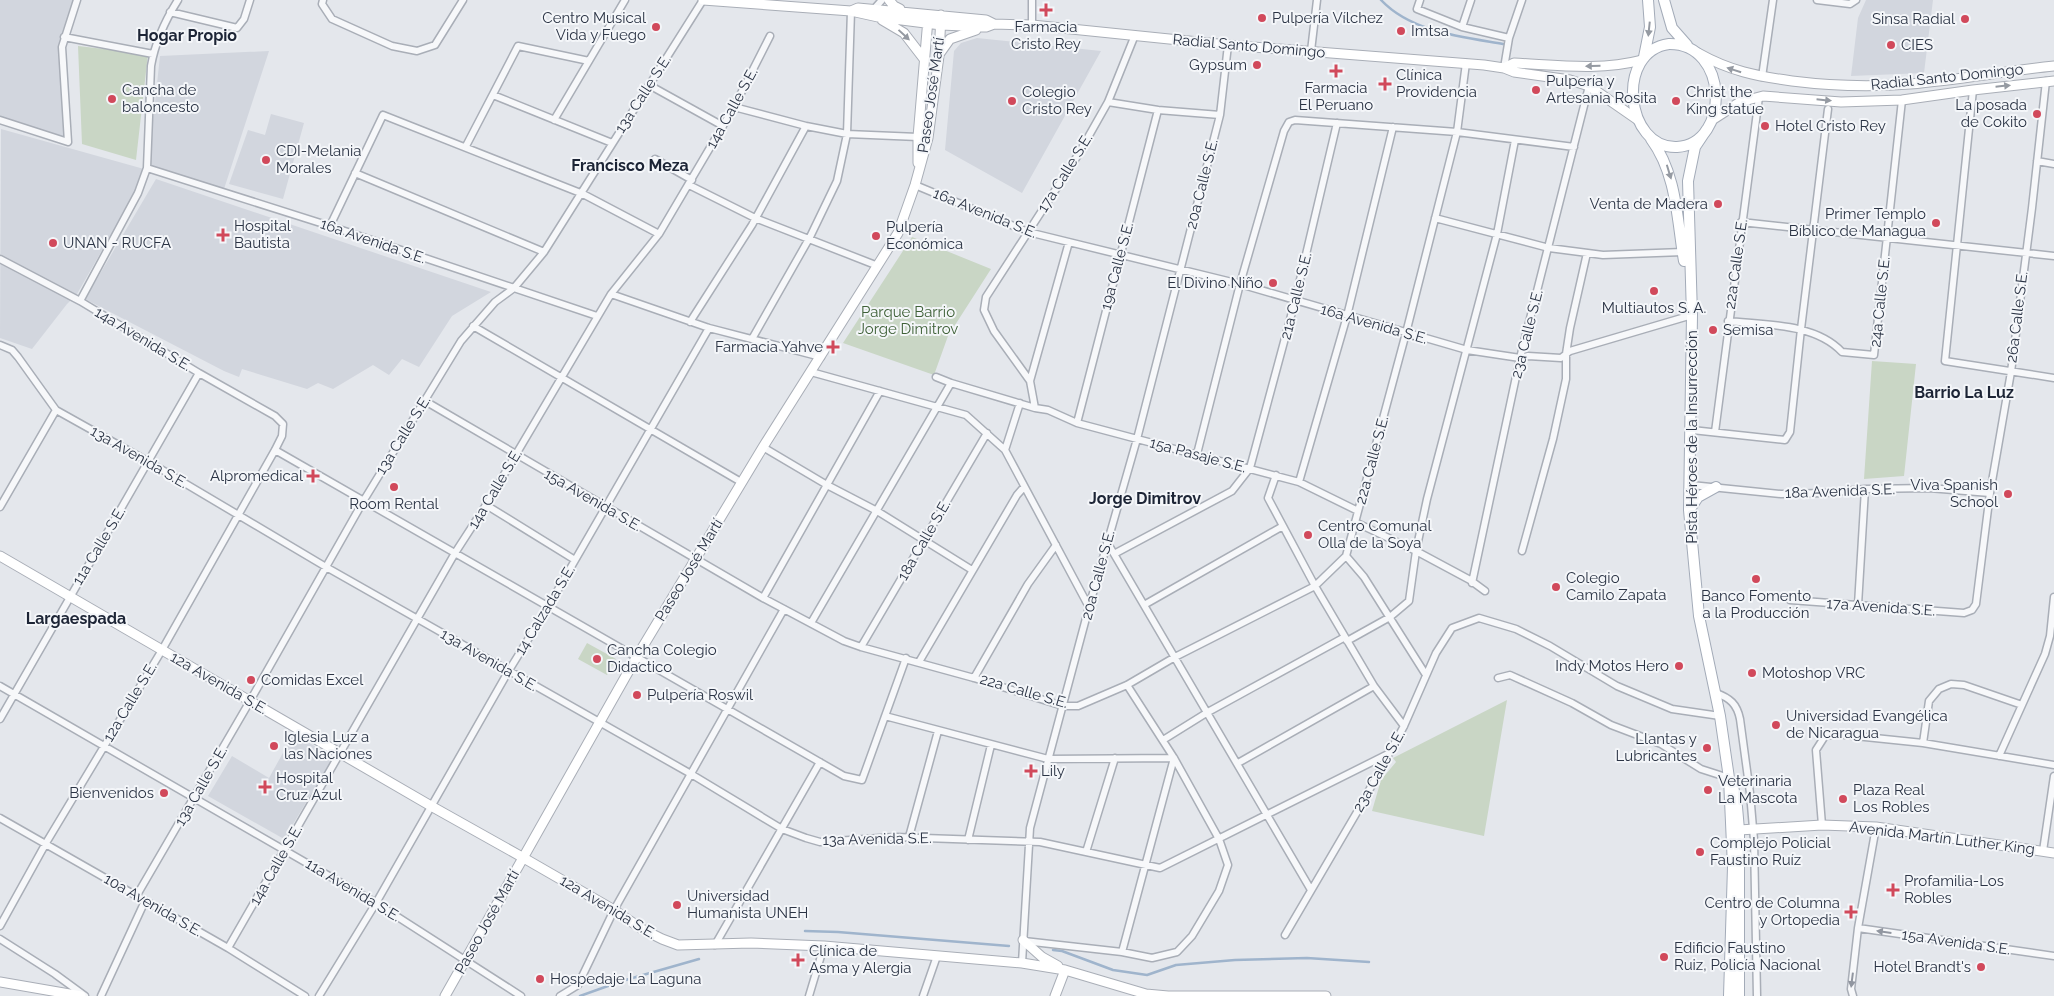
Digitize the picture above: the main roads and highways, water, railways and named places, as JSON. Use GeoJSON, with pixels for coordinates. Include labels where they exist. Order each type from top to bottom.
{"type":"FeatureCollection","features":[{"type":"Feature","properties":{"kind":"main road","name":"Radial Santo Domingo"},"geometry":{"type":"LineString","coordinates":[[703,0],[876,13],[990,26],[1032,25],[1228,45],[1466,63],[1560,78],[1589,86],[1638,120]]}},
{"type":"Feature","properties":{"kind":"main road"},"geometry":{"type":"LineString","coordinates":[[889,0],[894,6],[905,11]]}},
{"type":"Feature","properties":{"kind":"main road"},"geometry":{"type":"LineString","coordinates":[[1648,0],[1650,27],[1643,59],[1636,74],[1632,91],[1633,103],[1638,120],[1644,131],[1661,143],[1675,147],[1690,143],[1709,124],[1716,103],[1715,83],[1708,64],[1672,28],[1664,0]]}},
{"type":"Feature","properties":{"kind":"main road","name":"Radial Santo Domingo"},"geometry":{"type":"LineString","coordinates":[[876,13],[905,11],[928,18]]}},
{"type":"Feature","properties":{"kind":"main road"},"geometry":{"type":"LineString","coordinates":[[876,13],[904,33],[924,59]]}},
{"type":"Feature","properties":{"kind":"main road","name":"Paseo José Martí"},"geometry":{"type":"LineString","coordinates":[[918,174],[918,137],[928,18]]}},
{"type":"Feature","properties":{"kind":"main road","name":"Paseo José Martí"},"geometry":{"type":"LineString","coordinates":[[446,996],[522,857],[636,658],[741,482],[898,233],[915,185],[928,138],[939,56],[941,20]]}},
{"type":"Feature","properties":{"kind":"main road"},"geometry":{"type":"LineString","coordinates":[[939,56],[950,39],[966,32],[990,26]]}},
{"type":"Feature","properties":{"kind":"main road"},"geometry":{"type":"LineString","coordinates":[[1643,59],[1657,46],[1663,44],[1676,44],[1692,50]]}},
{"type":"Feature","properties":{"kind":"main road","name":"Radial Santo Domingo"},"geometry":{"type":"LineString","coordinates":[[1692,50],[1726,68],[1762,77],[1842,86],[1910,84],[2054,66]]}},
{"type":"Feature","properties":{"kind":"main road","name":"Radial Santo Domingo"},"geometry":{"type":"LineString","coordinates":[[1504,68],[1514,63],[1588,67],[1618,66],[1643,59]]}},
{"type":"Feature","properties":{"kind":"main road","name":"Radial Santo Domingo"},"geometry":{"type":"LineString","coordinates":[[1709,124],[1735,104],[1759,97],[1775,96],[1841,102],[1902,100],[2050,81]]}},
{"type":"Feature","properties":{"kind":"main road","name":"Pista Héroes de la Insurrección"},"geometry":{"type":"LineString","coordinates":[[1709,124],[1694,147],[1689,170],[1688,214],[1692,303],[1692,430],[1689,510],[1699,616],[1716,693],[1729,778],[1732,879],[1729,996]]}},
{"type":"Feature","properties":{"kind":"main road","name":"Pista Héroes de la Insurrección"},"geometry":{"type":"LineString","coordinates":[[1644,131],[1660,151],[1670,178],[1692,303]]}},
{"type":"Feature","properties":{"kind":"main road"},"geometry":{"type":"LineString","coordinates":[[1689,510],[1698,497],[1716,487]]}},
{"type":"Feature","properties":{"kind":"main road","name":"12a Avenida S.E."},"geometry":{"type":"LineString","coordinates":[[0,556],[614,910],[642,929],[678,945],[774,944],[824,946],[1022,963],[1065,970],[1145,995],[1326,996]]}},
{"type":"Feature","properties":{"kind":"main road"},"geometry":{"type":"LineString","coordinates":[[1729,778],[1735,826],[1739,830],[1739,996]]}},
{"type":"Feature","properties":{"kind":"main road","name":"Avenida Martín Luther King"},"geometry":{"type":"LineString","coordinates":[[1739,830],[1822,825],[1876,827],[2054,853]]}},
{"type":"Feature","properties":{"kind":"main road"},"geometry":{"type":"LineString","coordinates":[[1732,879],[1736,866],[1736,836],[1739,830]]}},
{"type":"Feature","properties":{"kind":"main road"},"geometry":{"type":"LineString","coordinates":[[1023,942],[1042,957],[1065,970],[1056,996]]}},
{"type":"Feature","properties":{"kind":"main road"},"geometry":{"type":"LineString","coordinates":[[1723,996],[1730,978]]}},
{"type":"Feature","properties":{"kind":"main road"},"geometry":{"type":"LineString","coordinates":[[0,982],[81,996]]}},
{"type":"Feature","properties":{"kind":"waterway"},"geometry":{"type":"LineString","coordinates":[[1381,0],[1393,11],[1422,26],[1454,35],[1503,44]]}},
{"type":"Feature","properties":{"kind":"waterway"},"geometry":{"type":"LineString","coordinates":[[805,931],[1009,946]]}},
{"type":"Feature","properties":{"kind":"waterway"},"geometry":{"type":"LineString","coordinates":[[1053,950],[1062,951],[1113,970],[1147,975],[1176,965],[1235,960],[1307,958],[1369,962]]}},
{"type":"Feature","properties":{"kind":"waterway"},"geometry":{"type":"LineString","coordinates":[[580,996],[622,981],[699,959]]}},
{"type":"Feature","properties":{"kind":"place","name":"Farmacia Cristo Rey"},"geometry":{"type":"Point","coordinates":[1046,10]}},
{"type":"Feature","properties":{"kind":"place","name":"Pulpería Vílchez"},"geometry":{"type":"Point","coordinates":[1262,18]}},
{"type":"Feature","properties":{"kind":"place","name":"Sinsa Radial"},"geometry":{"type":"Point","coordinates":[1965,19]}},
{"type":"Feature","properties":{"kind":"place","name":"Centro Musical Vida y Fuego"},"geometry":{"type":"Point","coordinates":[656,27]}},
{"type":"Feature","properties":{"kind":"place","name":"Imtsa"},"geometry":{"type":"Point","coordinates":[1401,31]}},
{"type":"Feature","properties":{"kind":"place","name":"CIES"},"geometry":{"type":"Point","coordinates":[1891,45]}},
{"type":"Feature","properties":{"kind":"place","name":"Gypsum"},"geometry":{"type":"Point","coordinates":[1257,65]}},
{"type":"Feature","properties":{"kind":"place","name":"Farmacia El Peruano"},"geometry":{"type":"Point","coordinates":[1336,71]}},
{"type":"Feature","properties":{"kind":"place","name":"Clínica Providencia"},"geometry":{"type":"Point","coordinates":[1385,84]}},
{"type":"Feature","properties":{"kind":"place","name":"Pulpería y Artesania Rosita"},"geometry":{"type":"Point","coordinates":[1536,90]}},
{"type":"Feature","properties":{"kind":"place","name":"Cancha de baloncesto"},"geometry":{"type":"Point","coordinates":[112,99]}},
{"type":"Feature","properties":{"kind":"place","name":"Colegio Cristo Rey"},"geometry":{"type":"Point","coordinates":[1012,101]}},
{"type":"Feature","properties":{"kind":"place","name":"Christ the King statue"},"geometry":{"type":"Point","coordinates":[1676,101]}},
{"type":"Feature","properties":{"kind":"place","name":"La posada de Cokito"},"geometry":{"type":"Point","coordinates":[2037,114]}},
{"type":"Feature","properties":{"kind":"place","name":"Hotel Cristo Rey"},"geometry":{"type":"Point","coordinates":[1765,126]}},
{"type":"Feature","properties":{"kind":"place","name":"CDI-Melania Morales"},"geometry":{"type":"Point","coordinates":[266,160]}},
{"type":"Feature","properties":{"kind":"place","name":"Venta de Madera"},"geometry":{"type":"Point","coordinates":[1718,204]}},
{"type":"Feature","properties":{"kind":"place","name":"Primer Templo Bíblico de Managua"},"geometry":{"type":"Point","coordinates":[1936,223]}},
{"type":"Feature","properties":{"kind":"place","name":"Hospital Bautista"},"geometry":{"type":"Point","coordinates":[223,235]}},
{"type":"Feature","properties":{"kind":"place","name":"Pulpería Económica"},"geometry":{"type":"Point","coordinates":[876,236]}},
{"type":"Feature","properties":{"kind":"place","name":"UNAN - RUCFA"},"geometry":{"type":"Point","coordinates":[53,243]}},
{"type":"Feature","properties":{"kind":"place","name":"El Divino Niño"},"geometry":{"type":"Point","coordinates":[1273,283]}},
{"type":"Feature","properties":{"kind":"place","name":"Multiautos S. A."},"geometry":{"type":"Point","coordinates":[1654,291]}},
{"type":"Feature","properties":{"kind":"place","name":"Semisa"},"geometry":{"type":"Point","coordinates":[1713,330]}},
{"type":"Feature","properties":{"kind":"place","name":"Farmacia Yahve"},"geometry":{"type":"Point","coordinates":[833,347]}},
{"type":"Feature","properties":{"kind":"place","name":"Alpromedical"},"geometry":{"type":"Point","coordinates":[313,476]}},
{"type":"Feature","properties":{"kind":"place","name":"Room Rental"},"geometry":{"type":"Point","coordinates":[394,487]}},
{"type":"Feature","properties":{"kind":"place","name":"Viva Spanish School"},"geometry":{"type":"Point","coordinates":[2008,494]}},
{"type":"Feature","properties":{"kind":"place","name":"Centro Comunal Olla de la Soya"},"geometry":{"type":"Point","coordinates":[1308,535]}},
{"type":"Feature","properties":{"kind":"place","name":"Banco Fomento a la Producción"},"geometry":{"type":"Point","coordinates":[1756,579]}},
{"type":"Feature","properties":{"kind":"place","name":"Colegio Camilo Zapata"},"geometry":{"type":"Point","coordinates":[1556,587]}},
{"type":"Feature","properties":{"kind":"place","name":"Cancha Colegio Didactico"},"geometry":{"type":"Point","coordinates":[597,659]}},
{"type":"Feature","properties":{"kind":"place","name":"Indy Motos Hero"},"geometry":{"type":"Point","coordinates":[1679,666]}},
{"type":"Feature","properties":{"kind":"place","name":"Motoshop VRC"},"geometry":{"type":"Point","coordinates":[1752,673]}},
{"type":"Feature","properties":{"kind":"place","name":"Comidas Excel"},"geometry":{"type":"Point","coordinates":[251,680]}},
{"type":"Feature","properties":{"kind":"place","name":"Pulpería Roswil"},"geometry":{"type":"Point","coordinates":[637,695]}},
{"type":"Feature","properties":{"kind":"place","name":"Universidad Evangélica de Nicaragua"},"geometry":{"type":"Point","coordinates":[1776,725]}},
{"type":"Feature","properties":{"kind":"place","name":"Iglesia Luz a las Naciones"},"geometry":{"type":"Point","coordinates":[274,746]}},
{"type":"Feature","properties":{"kind":"place","name":"Llantas y Lubricantes"},"geometry":{"type":"Point","coordinates":[1707,748]}},
{"type":"Feature","properties":{"kind":"place","name":"Lily"},"geometry":{"type":"Point","coordinates":[1031,771]}},
{"type":"Feature","properties":{"kind":"place","name":"Hospital Cruz Azul"},"geometry":{"type":"Point","coordinates":[265,787]}},
{"type":"Feature","properties":{"kind":"place","name":"Veterinaria La Mascota"},"geometry":{"type":"Point","coordinates":[1708,790]}},
{"type":"Feature","properties":{"kind":"place","name":"Bienvenidos"},"geometry":{"type":"Point","coordinates":[164,793]}},
{"type":"Feature","properties":{"kind":"place","name":"Plaza Real Los Robles"},"geometry":{"type":"Point","coordinates":[1843,799]}},
{"type":"Feature","properties":{"kind":"place","name":"Complejo Policial Faustino Ruíz"},"geometry":{"type":"Point","coordinates":[1700,852]}},
{"type":"Feature","properties":{"kind":"place","name":"Profamilia-Los Robles"},"geometry":{"type":"Point","coordinates":[1893,890]}},
{"type":"Feature","properties":{"kind":"place","name":"Universidad Humanista UNEH"},"geometry":{"type":"Point","coordinates":[677,905]}},
{"type":"Feature","properties":{"kind":"place","name":"Centro de Columna y Ortopedia"},"geometry":{"type":"Point","coordinates":[1851,912]}},
{"type":"Feature","properties":{"kind":"place","name":"Edificio Faustino Ruiz, Policía Nacional"},"geometry":{"type":"Point","coordinates":[1664,957]}},
{"type":"Feature","properties":{"kind":"place","name":"Clínica de Asma y Alergia"},"geometry":{"type":"Point","coordinates":[798,960]}},
{"type":"Feature","properties":{"kind":"place","name":"Hotel Brandt's"},"geometry":{"type":"Point","coordinates":[1981,967]}},
{"type":"Feature","properties":{"kind":"place","name":"Hospedaje La Laguna"},"geometry":{"type":"Point","coordinates":[540,979]}},
{"type":"Feature","properties":{"kind":"district","name":"Hogar Propio"},"geometry":{"type":"Point","coordinates":[187,35]}},
{"type":"Feature","properties":{"kind":"district","name":"Francisco Meza"},"geometry":{"type":"Point","coordinates":[630,165]}},
{"type":"Feature","properties":{"kind":"district","name":"Barrio La Luz"},"geometry":{"type":"Point","coordinates":[1964,392]}},
{"type":"Feature","properties":{"kind":"district","name":"Jorge Dimitrov"},"geometry":{"type":"Point","coordinates":[1145,498]}},
{"type":"Feature","properties":{"kind":"district","name":"Largaespada"},"geometry":{"type":"Point","coordinates":[76,618]}},
{"type":"Feature","properties":{"kind":"park label","name":"Parque Barrio Jorge Dimitrov"},"geometry":{"type":"Point","coordinates":[908,320]}}]}
